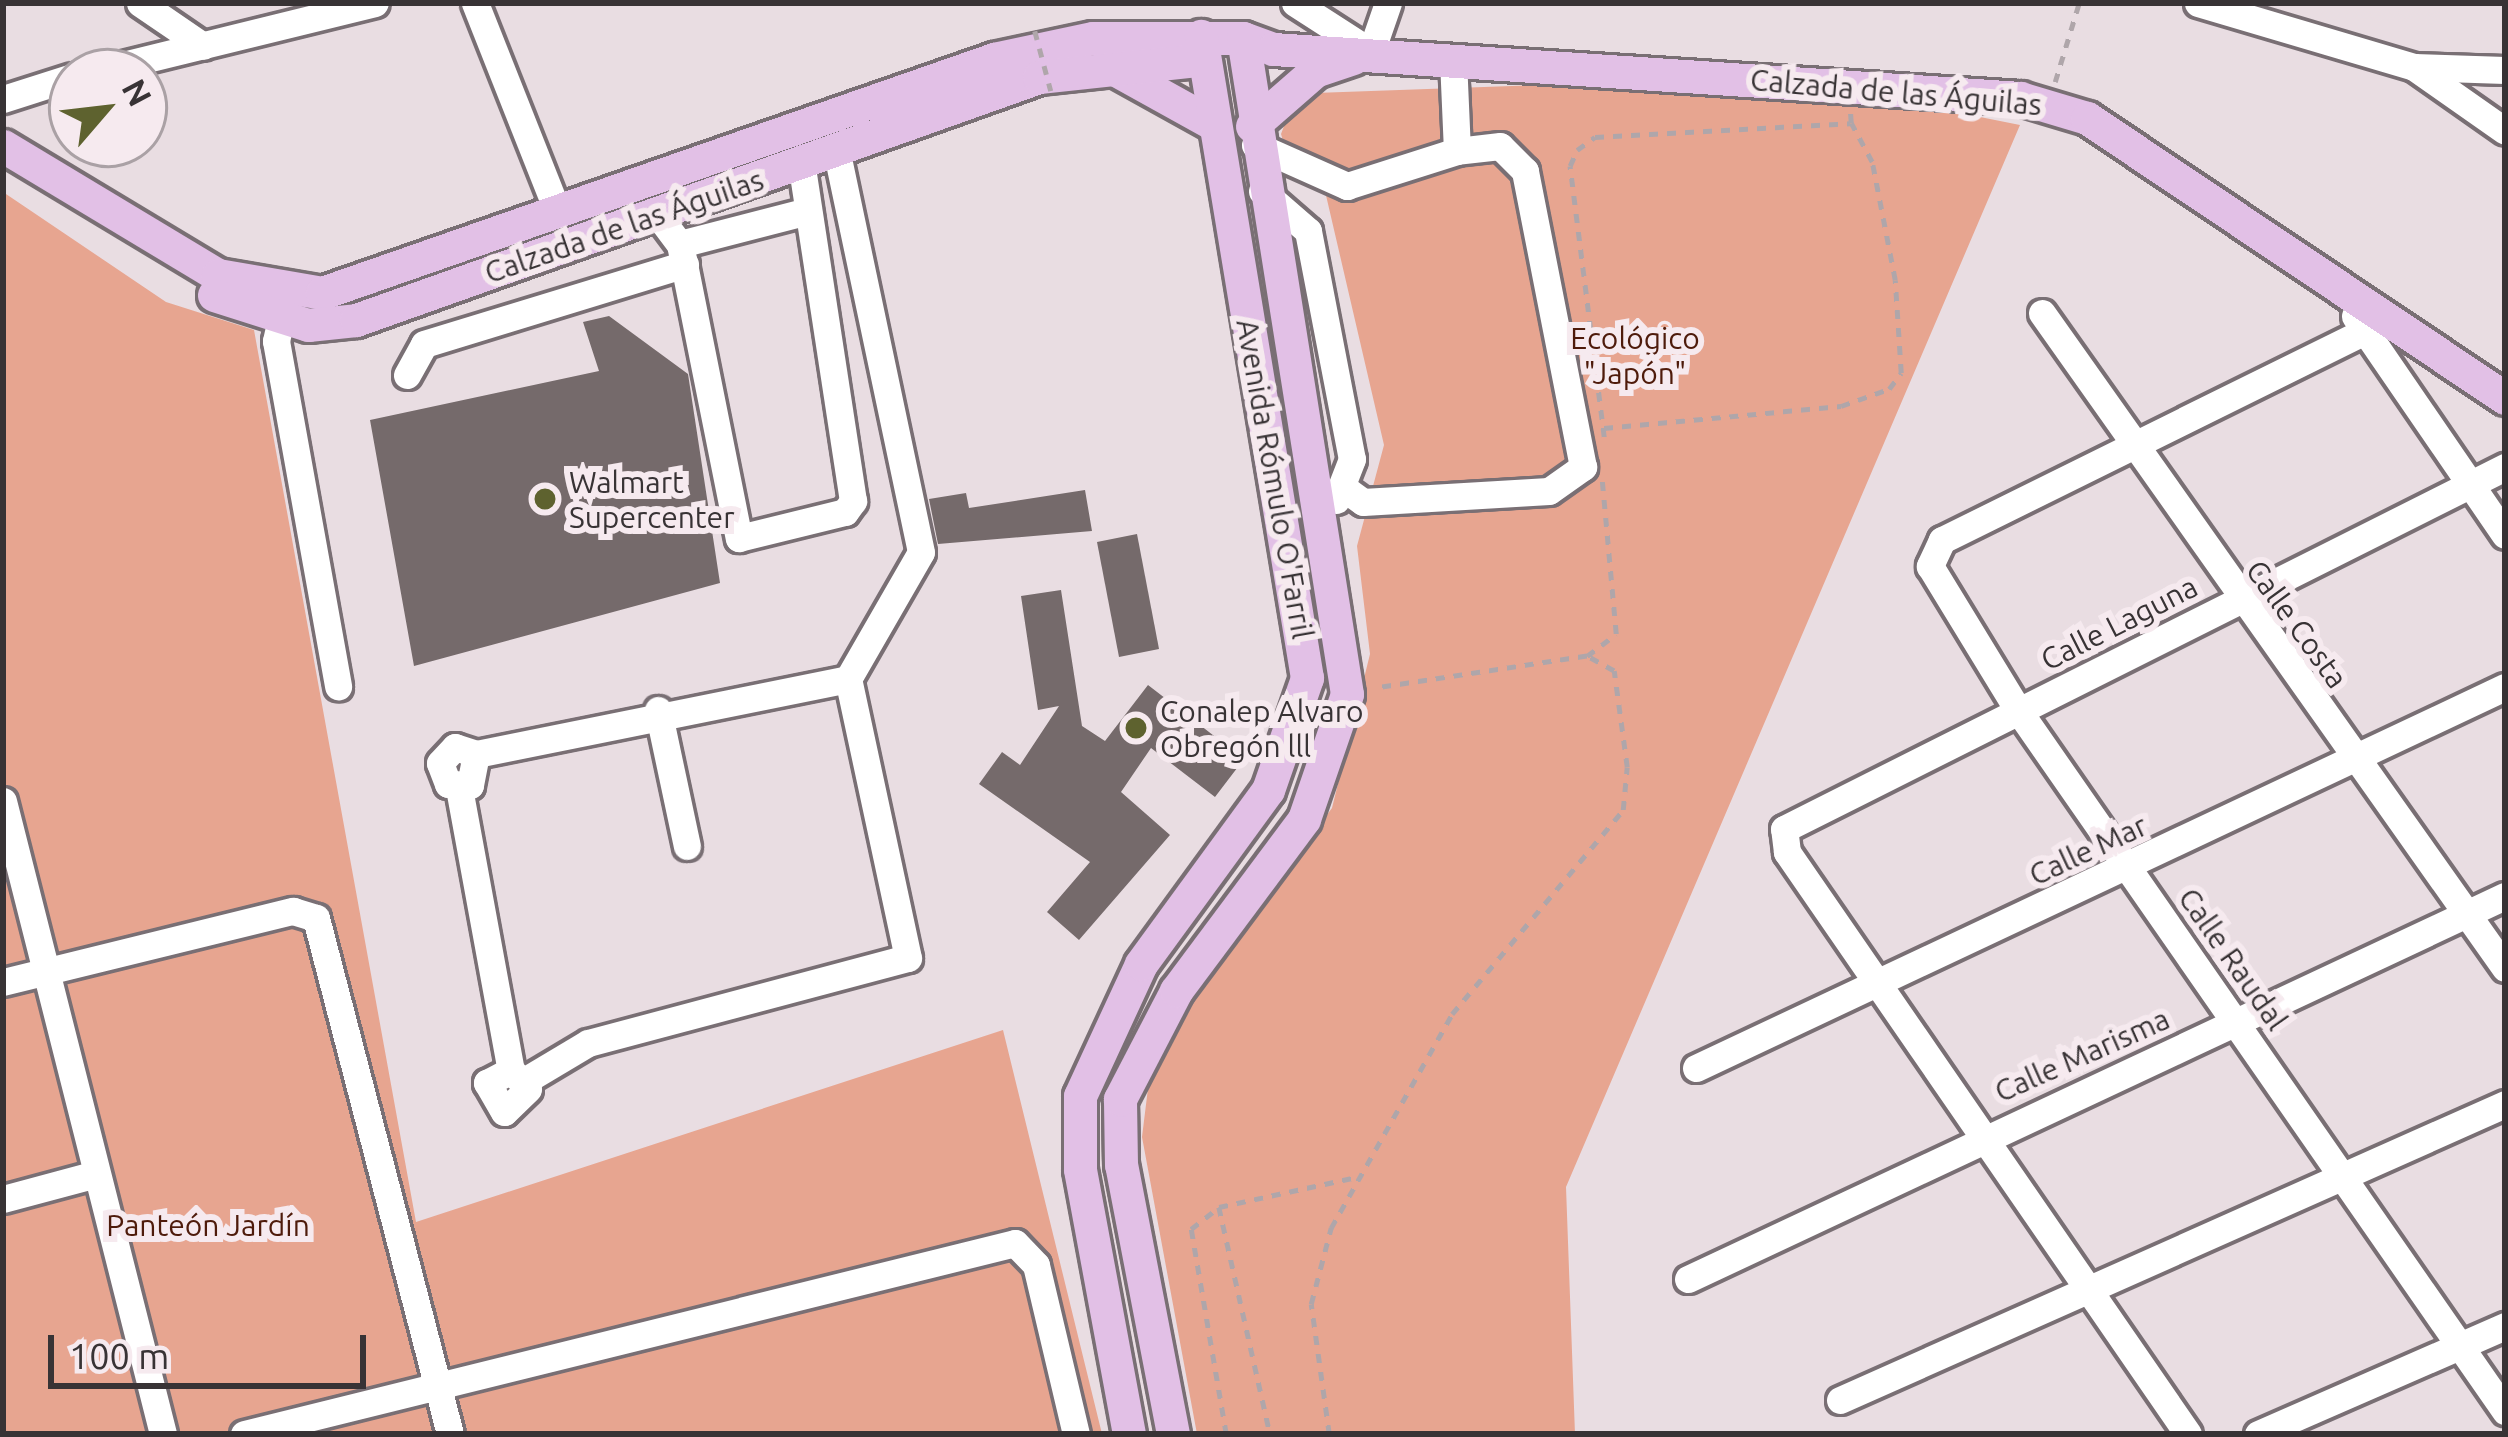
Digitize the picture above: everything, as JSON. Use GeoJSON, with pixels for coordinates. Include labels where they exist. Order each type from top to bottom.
{"type":"FeatureCollection","features":[{"type":"Feature","properties":{"kind":"main road","name":"Calzada de las Águilas"},"geometry":{"type":"LineString","coordinates":[[3,146],[202,266],[284,306],[350,287],[994,59],[1093,38],[1202,48],[1371,52],[2045,101],[2087,118],[2505,398]]}},
{"type":"Feature","properties":{"kind":"main road","name":"Calzada de las Águilas"},"geometry":{"type":"LineString","coordinates":[[3,166],[204,291],[356,320],[836,150],[1101,63],[1202,48]]}},
{"type":"Feature","properties":{"kind":"main road","name":"Avenida Rómulo O'Farril"},"geometry":{"type":"LineString","coordinates":[[1130,1434],[1080,1169],[1080,1096],[1141,964],[1268,790],[1307,678],[1202,48]]}},
{"type":"Feature","properties":{"kind":"main road","name":"Avenida Rómulo O'Farril"},"geometry":{"type":"LineString","coordinates":[[1173,1434],[1121,1165],[1120,1100],[1176,991],[1304,819],[1347,694],[1322,517],[1257,156],[1254,49]]}},
{"type":"Feature","properties":{"kind":"main road"},"geometry":{"type":"LineString","coordinates":[[1220,170],[1257,156],[1315,71],[1371,52]]}},
{"type":"Feature","properties":{"kind":"main road"},"geometry":{"type":"LineString","coordinates":[[1101,63],[1212,123]]}},
{"type":"Feature","properties":{"kind":"street"},"geometry":{"type":"LineString","coordinates":[[140,3],[202,46]]}},
{"type":"Feature","properties":{"kind":"street"},"geometry":{"type":"LineString","coordinates":[[168,54],[375,3]]}},
{"type":"Feature","properties":{"kind":"street"},"geometry":{"type":"LineString","coordinates":[[475,3],[558,213]]}},
{"type":"Feature","properties":{"kind":"street"},"geometry":{"type":"LineString","coordinates":[[1295,3],[1371,52],[1388,3]]}},
{"type":"Feature","properties":{"kind":"street"},"geometry":{"type":"LineString","coordinates":[[2198,3],[2414,67],[2505,70]]}},
{"type":"Feature","properties":{"kind":"street"},"geometry":{"type":"LineString","coordinates":[[1454,58],[1457,151]]}},
{"type":"Feature","properties":{"kind":"street"},"geometry":{"type":"LineString","coordinates":[[2414,67],[2505,131]]}},
{"type":"Feature","properties":{"kind":"street"},"geometry":{"type":"LineString","coordinates":[[3,99],[48,85]]}},
{"type":"Feature","properties":{"kind":"street"},"geometry":{"type":"LineString","coordinates":[[1257,156],[1347,186],[1457,151],[1500,146],[1526,171],[1583,467],[1549,491],[1363,502],[1345,489]]}},
{"type":"Feature","properties":{"kind":"street"},"geometry":{"type":"LineString","coordinates":[[836,150],[921,552],[848,680],[908,958],[588,1043],[518,1075],[459,788],[441,775],[445,753],[476,754],[658,710],[848,680]]}},
{"type":"Feature","properties":{"kind":"street"},"geometry":{"type":"LineString","coordinates":[[1257,156],[1308,231],[1352,459],[1345,489],[1322,517]]}},
{"type":"Feature","properties":{"kind":"street"},"geometry":{"type":"LineString","coordinates":[[657,214],[682,254],[740,538],[845,512],[853,501],[801,163]]}},
{"type":"Feature","properties":{"kind":"street"},"geometry":{"type":"LineString","coordinates":[[406,375],[424,344],[808,212]]}},
{"type":"Feature","properties":{"kind":"street"},"geometry":{"type":"LineString","coordinates":[[2339,286],[2363,332],[2505,535]]}},
{"type":"Feature","properties":{"kind":"street"},"geometry":{"type":"LineString","coordinates":[[284,306],[338,686]]}},
{"type":"Feature","properties":{"kind":"street","name":"Calle Costa"},"geometry":{"type":"LineString","coordinates":[[2042,313],[2238,600],[2505,968]]}},
{"type":"Feature","properties":{"kind":"street"},"geometry":{"type":"LineString","coordinates":[[2134,448],[2363,332]]}},
{"type":"Feature","properties":{"kind":"street","name":"Calle Raudal"},"geometry":{"type":"LineString","coordinates":[[2134,448],[1942,540],[1937,582],[2018,710],[2505,1411]]}},
{"type":"Feature","properties":{"kind":"street","name":"Calle Laguna"},"geometry":{"type":"LineString","coordinates":[[1880,984],[1787,851],[1790,822],[2505,467]]}},
{"type":"Feature","properties":{"kind":"street","name":"Calle Mar"},"geometry":{"type":"LineString","coordinates":[[1696,1068],[2356,762],[2505,687]]}},
{"type":"Feature","properties":{"kind":"street"},"geometry":{"type":"LineString","coordinates":[[658,710],[687,846]]}},
{"type":"Feature","properties":{"kind":"street"},"geometry":{"type":"LineString","coordinates":[[3,801],[164,1434]]}},
{"type":"Feature","properties":{"kind":"street","name":"Calle Marisma"},"geometry":{"type":"LineString","coordinates":[[1688,1279],[1985,1134],[2505,896]]}},
{"type":"Feature","properties":{"kind":"street"},"geometry":{"type":"LineString","coordinates":[[3,982],[292,910],[316,918],[450,1434]]}},
{"type":"Feature","properties":{"kind":"street"},"geometry":{"type":"LineString","coordinates":[[1880,984],[2188,1434]]}},
{"type":"Feature","properties":{"kind":"street"},"geometry":{"type":"LineString","coordinates":[[1840,1400],[2505,1104]]}},
{"type":"Feature","properties":{"kind":"street"},"geometry":{"type":"LineString","coordinates":[[3,1199],[96,1174]]}},
{"type":"Feature","properties":{"kind":"street"},"geometry":{"type":"LineString","coordinates":[[244,1434],[439,1391],[1015,1243],[1036,1264],[1076,1434]]}},
{"type":"Feature","properties":{"kind":"street"},"geometry":{"type":"LineString","coordinates":[[2258,1434],[2505,1326]]}},
{"type":"Feature","properties":{"kind":"path"},"geometry":{"type":"LineString","coordinates":[[2055,82],[2079,3]]}},
{"type":"Feature","properties":{"kind":"path"},"geometry":{"type":"LineString","coordinates":[[1035,31],[1051,91]]}},
{"type":"Feature","properties":{"kind":"path"},"geometry":{"type":"LineString","coordinates":[[1604,428],[1841,406],[1889,389],[1901,374],[1895,280],[1873,162],[1851,122],[1849,99],[1869,100]]}},
{"type":"Feature","properties":{"kind":"path"},"geometry":{"type":"LineString","coordinates":[[1603,451],[1604,428],[1570,166],[1577,149],[1595,137],[1851,122]]}},
{"type":"Feature","properties":{"kind":"path"},"geometry":{"type":"LineString","coordinates":[[1347,694],[1587,656],[1616,634],[1601,474]]}},
{"type":"Feature","properties":{"kind":"path"},"geometry":{"type":"LineString","coordinates":[[1329,1434],[1311,1304],[1358,1177],[1452,1014],[1623,810],[1617,682],[1587,656]]}},
{"type":"Feature","properties":{"kind":"path"},"geometry":{"type":"LineString","coordinates":[[1226,1434],[1191,1229],[1219,1207],[1358,1177]]}},
{"type":"Feature","properties":{"kind":"path"},"geometry":{"type":"LineString","coordinates":[[1219,1207],[1270,1434]]}},
{"type":"Feature","properties":{"kind":"green space","name":"Ecológico \"Japón\""},"geometry":{"type":"Polygon","coordinates":[[[1537,85],[1935,108],[2020,125],[1566,1187],[1575,1434],[1197,1434],[1142,1137],[1150,1072],[1170,1027],[1332,808],[1370,654],[1357,546],[1384,445],[1325,191],[1290,164],[1281,134],[1291,108],[1315,93],[1537,85]]]}},
{"type":"Feature","properties":{"kind":"green space","name":"Panteón Jardín"},"geometry":{"type":"Polygon","coordinates":[[[3,192],[166,302],[254,330],[416,1222],[1003,1030],[1102,1434],[3,1434],[3,192]]]}},
{"type":"Feature","properties":{"kind":"building"},"geometry":{"type":"Polygon","coordinates":[[[609,316],[688,374],[720,583],[414,666],[370,420],[599,371],[583,322],[609,316]]]}},
{"type":"Feature","properties":{"kind":"building"},"geometry":{"type":"Polygon","coordinates":[[[1085,490],[1092,531],[938,544],[929,499],[966,493],[969,508],[1085,490]]]}},
{"type":"Feature","properties":{"kind":"building"},"geometry":{"type":"Polygon","coordinates":[[[1137,534],[1159,649],[1119,657],[1097,542],[1137,534]]]}},
{"type":"Feature","properties":{"kind":"building"},"geometry":{"type":"Polygon","coordinates":[[[1061,590],[1082,726],[1105,741],[1148,685],[1244,759],[1215,797],[1151,748],[1121,792],[1170,835],[1079,940],[1047,912],[1090,862],[979,784],[1002,752],[1020,765],[1059,706],[1038,710],[1021,596],[1061,590]]]}},
{"type":"Feature","properties":{"kind":"place","name":"Walmart Supercenter"},"geometry":{"type":"Point","coordinates":[545,499]}},
{"type":"Feature","properties":{"kind":"place","name":"Conalep Alvaro Obregón lll"},"geometry":{"type":"Point","coordinates":[1136,728]}}]}
